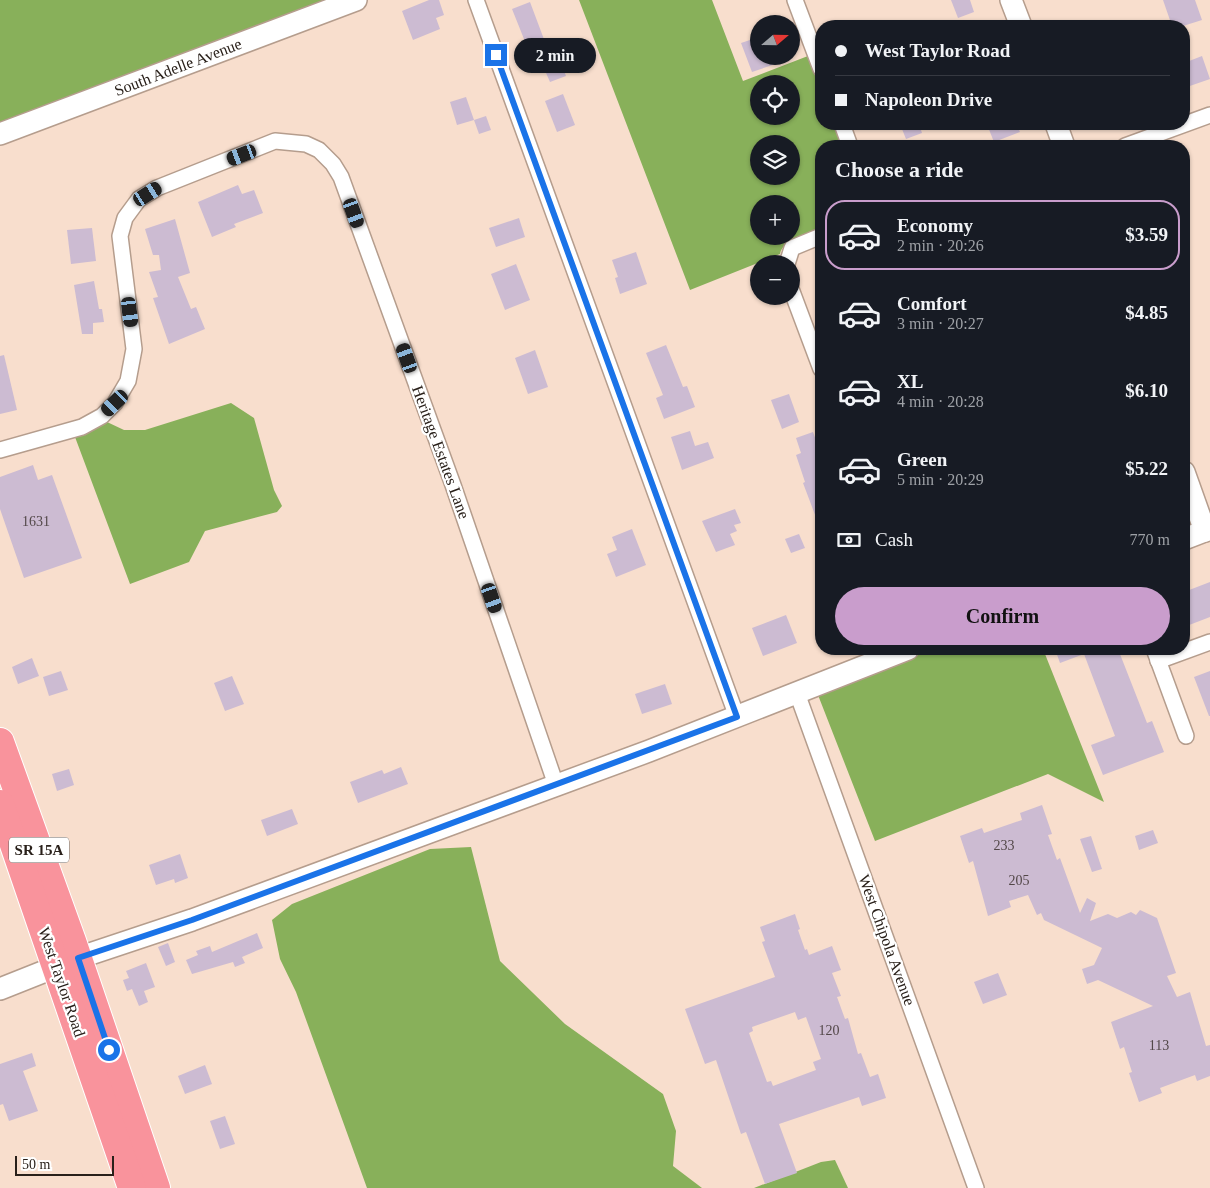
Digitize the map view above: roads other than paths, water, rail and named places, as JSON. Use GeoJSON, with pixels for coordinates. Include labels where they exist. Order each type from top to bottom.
{"type":"FeatureCollection","features":[{"type":"Feature","properties":{"kind":"highway","name":"West Taylor Road"},"geometry":{"type":"LineString","coordinates":[[0,742],[133,1186]]}},
{"type":"Feature","properties":{"kind":"highway","name":"West Taylor Road"},"geometry":{"type":"LineString","coordinates":[[0,804],[67,962],[156,1188]]}},
{"type":"Feature","properties":{"kind":"street","name":"South Adelle Avenue"},"geometry":{"type":"LineString","coordinates":[[0,134],[356,0]]}},
{"type":"Feature","properties":{"kind":"street"},"geometry":{"type":"LineString","coordinates":[[476,0],[737,717]]}},
{"type":"Feature","properties":{"kind":"street"},"geometry":{"type":"LineString","coordinates":[[795,0],[815,53]]}},
{"type":"Feature","properties":{"kind":"street"},"geometry":{"type":"LineString","coordinates":[[1011,0],[1019,20]]}},
{"type":"Feature","properties":{"kind":"street"},"geometry":{"type":"LineString","coordinates":[[1190,122],[1210,115]]}},
{"type":"Feature","properties":{"kind":"street"},"geometry":{"type":"LineString","coordinates":[[1141,140],[1169,130]]}},
{"type":"Feature","properties":{"kind":"street","name":"Heritage Estates Lane"},"geometry":{"type":"LineString","coordinates":[[0,450],[82,428],[102,416],[115,403],[128,381],[134,349],[120,236],[126,218],[139,199],[158,188],[275,141],[306,144],[319,150],[333,164],[341,177],[454,485],[556,785]]}},
{"type":"Feature","properties":{"kind":"street"},"geometry":{"type":"LineString","coordinates":[[789,255],[792,248],[815,238]]}},
{"type":"Feature","properties":{"kind":"street"},"geometry":{"type":"LineString","coordinates":[[797,305],[815,353]]}},
{"type":"Feature","properties":{"kind":"street"},"geometry":{"type":"LineString","coordinates":[[1190,486],[1208,530],[1190,537]]}},
{"type":"Feature","properties":{"kind":"street"},"geometry":{"type":"LineString","coordinates":[[1190,647],[1210,642]]}},
{"type":"Feature","properties":{"kind":"street"},"geometry":{"type":"LineString","coordinates":[[0,989],[67,962],[192,920],[556,785],[737,717],[893,655]]}},
{"type":"Feature","properties":{"kind":"street"},"geometry":{"type":"LineString","coordinates":[[1156,655],[1186,736]]}},
{"type":"Feature","properties":{"kind":"street","name":"West Chipola Avenue"},"geometry":{"type":"LineString","coordinates":[[797,693],[976,1188]]}}]}
